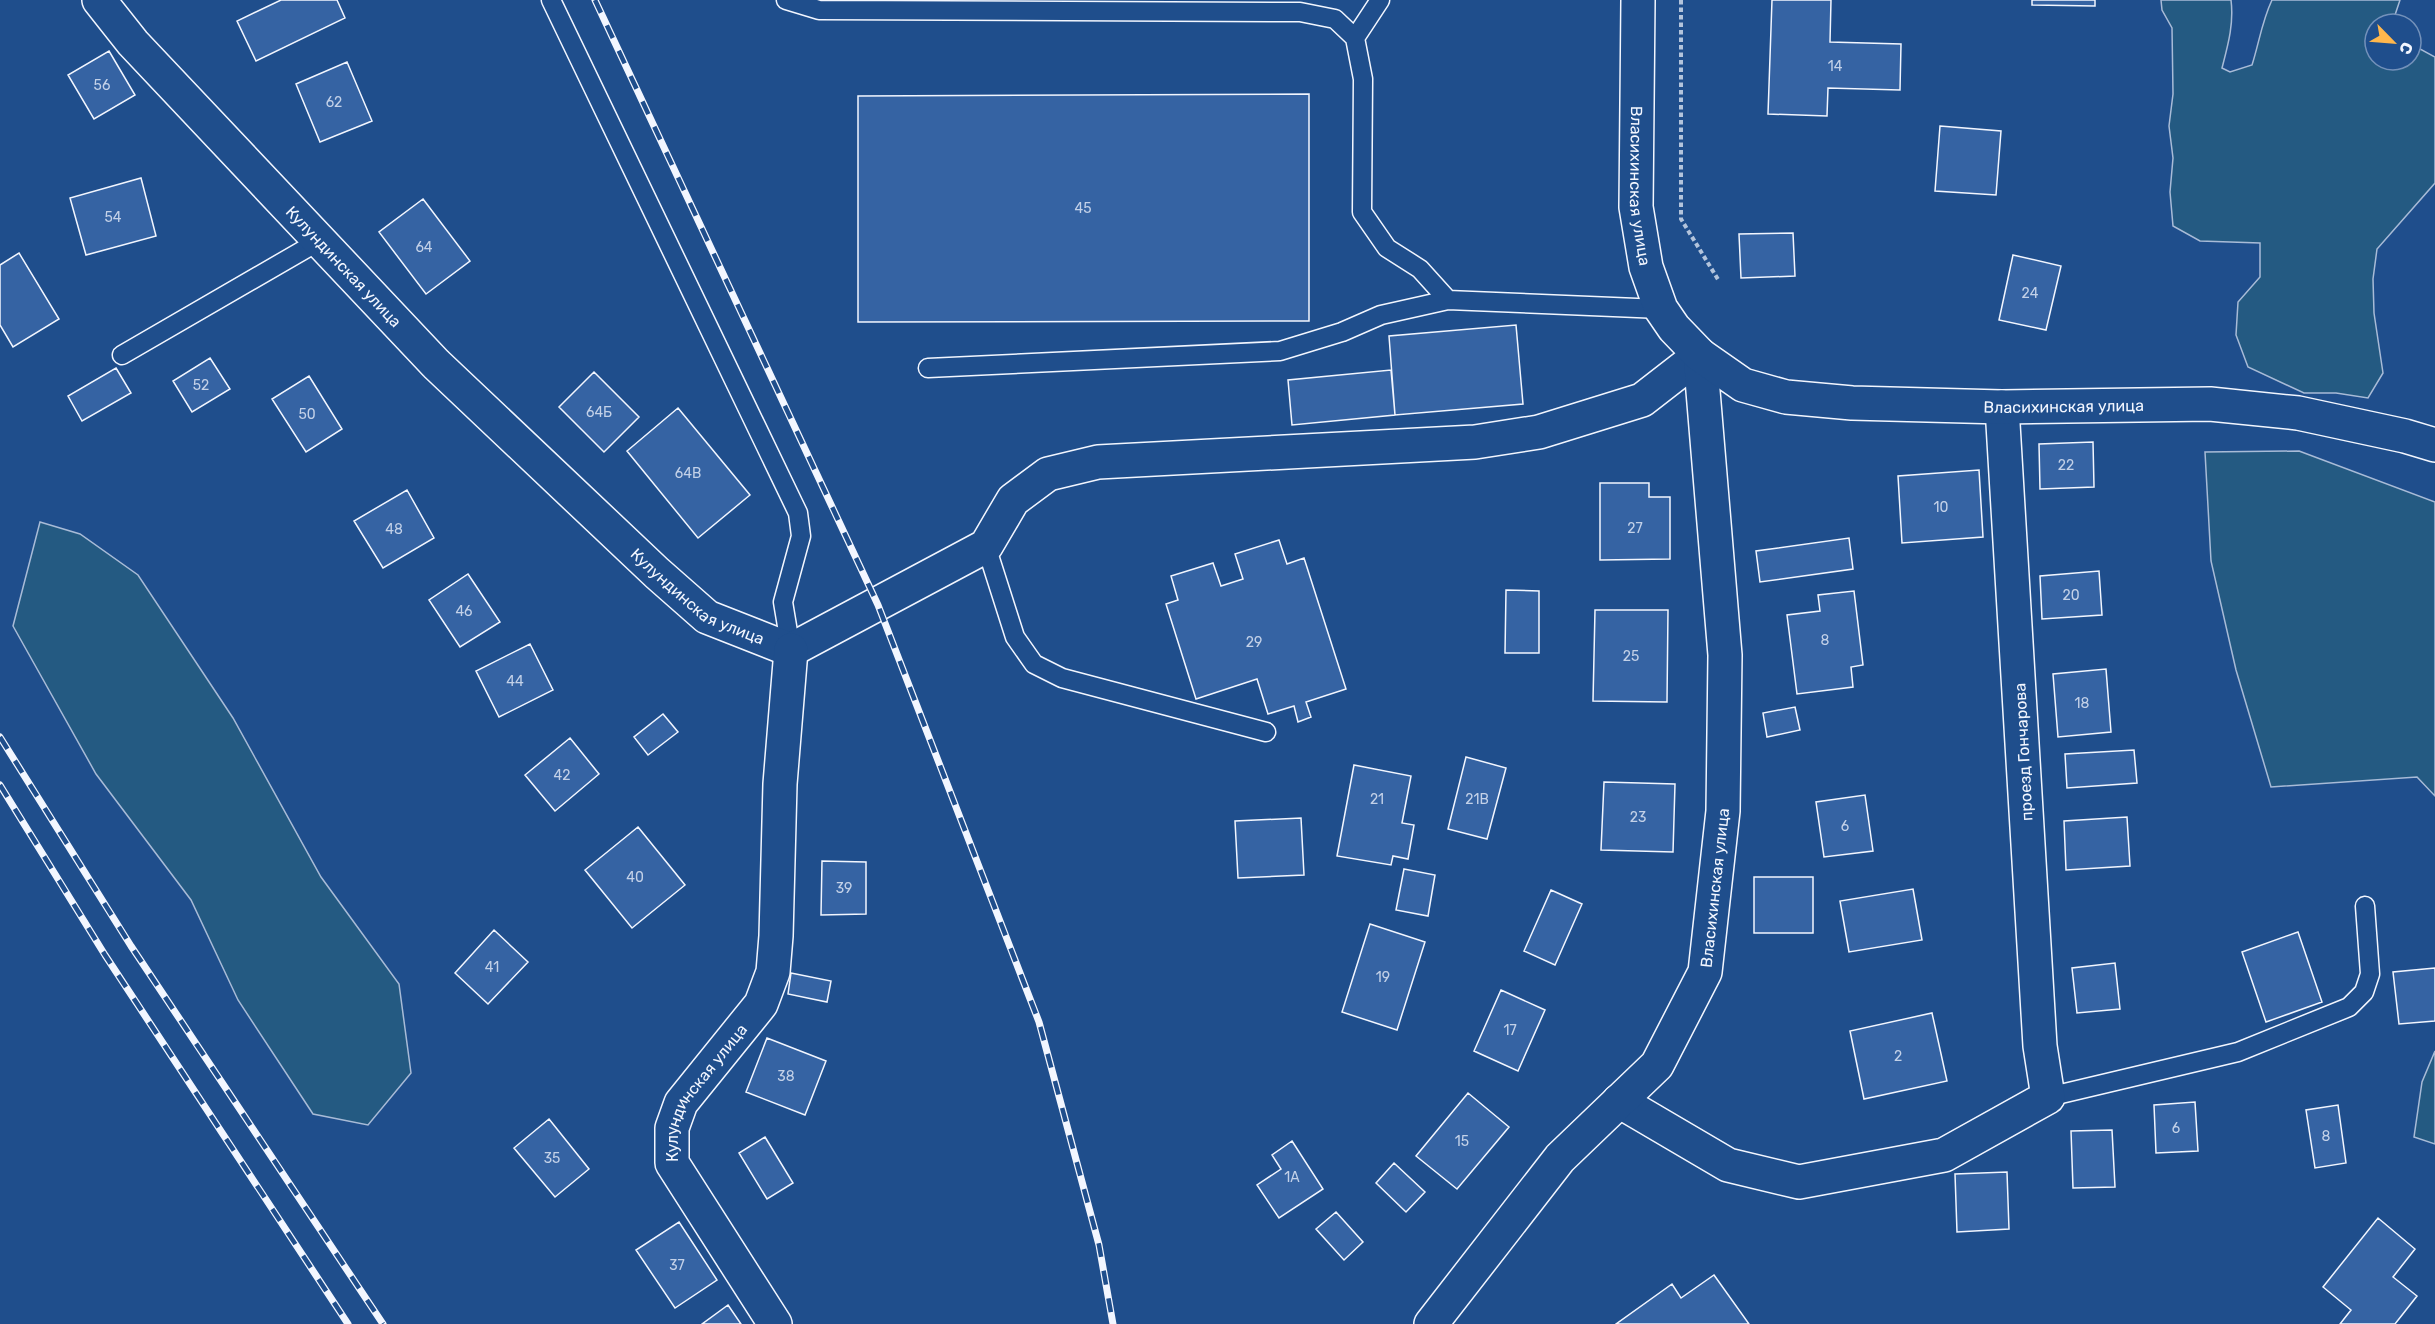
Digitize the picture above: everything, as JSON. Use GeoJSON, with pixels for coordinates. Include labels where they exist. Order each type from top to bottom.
{"type":"FeatureCollection","features":[{"type":"Feature","properties":{"kind":"street","name":"Кулундинская улица"},"geometry":{"type":"LineString","coordinates":[[99,0],[133,43],[436,364],[707,616],[791,650],[780,784],[773,972],[761,1005],[681,1103],[672,1128],[672,1163],[775,1324]]}},
{"type":"Feature","properties":{"kind":"street","name":"Власихинская улица"},"geometry":{"type":"LineString","coordinates":[[1638,0],[1636,207],[1646,267],[1661,309],[1674,328],[1701,355],[1743,385],[1786,397],[1852,403],[2002,406],[2210,404],[2298,413],[2405,436],[2435,445]]}},
{"type":"Feature","properties":{"kind":"street"},"geometry":{"type":"LineString","coordinates":[[791,650],[986,546],[1013,500],[1048,474],[1098,462],[1476,442],[1539,432],[1642,400],[1701,355]]}},
{"type":"Feature","properties":{"kind":"street","name":"Власихинская улица"},"geometry":{"type":"LineString","coordinates":[[1431,1324],[1560,1158],[1657,1065],[1705,972],[1723,811],[1725,655],[1701,355]]}},
{"type":"Feature","properties":{"kind":"street","name":"проезд Гончарова"},"geometry":{"type":"LineString","coordinates":[[2002,406],[2040,1046],[2048,1097]]}},
{"type":"Feature","properties":{"kind":"street"},"geometry":{"type":"LineString","coordinates":[[1619,1101],[1728,1165],[1799,1182],[1944,1155],[2048,1097]]}},
{"type":"Feature","properties":{"kind":"lane"},"geometry":{"type":"LineString","coordinates":[[551,0],[798,513],[801,536],[783,602],[791,650]]}},
{"type":"Feature","properties":{"kind":"lane"},"geometry":{"type":"LineString","coordinates":[[786,0],[819,10],[1079,6],[1300,12],[1335,19],[1355,38],[1363,79],[1362,212],[1387,248],[1420,269],[1448,300]]}},
{"type":"Feature","properties":{"kind":"lane"},"geometry":{"type":"LineString","coordinates":[[1355,38],[1380,0]]}},
{"type":"Feature","properties":{"kind":"lane"},"geometry":{"type":"LineString","coordinates":[[122,355],[319,241]]}},
{"type":"Feature","properties":{"kind":"lane"},"geometry":{"type":"LineString","coordinates":[[928,368],[1280,351],[1342,332],[1381,315],[1448,300],[1661,309]]}},
{"type":"Feature","properties":{"kind":"lane"},"geometry":{"type":"LineString","coordinates":[[986,546],[1015,637],[1035,664],[1062,678],[1266,732]]}},
{"type":"Feature","properties":{"kind":"lane"},"geometry":{"type":"LineString","coordinates":[[2048,1097],[2238,1052],[2349,1007],[2364,992],[2370,974],[2365,906]]}},
{"type":"Feature","properties":{"kind":"path"},"geometry":{"type":"LineString","coordinates":[[1681,0],[1681,219],[1719,280]]}},
{"type":"Feature","properties":{"kind":"shaded area"},"geometry":{"type":"Polygon","coordinates":[[[2161,0],[2231,0],[2231,26],[2222,68],[2230,72],[2252,65],[2272,0],[2400,0],[2396,12],[2363,12],[2363,72],[2423,72],[2423,50],[2435,57],[2435,183],[2377,249],[2373,279],[2374,313],[2383,373],[2368,398],[2336,393],[2304,393],[2248,367],[2236,335],[2238,302],[2260,277],[2260,243],[2200,241],[2173,226],[2170,192],[2173,158],[2169,126],[2173,94],[2172,28],[2162,10],[2161,0]]]}},
{"type":"Feature","properties":{"kind":"shaded area"},"geometry":{"type":"Polygon","coordinates":[[[2299,451],[2435,502],[2435,796],[2417,777],[2271,787],[2236,670],[2211,561],[2205,452],[2299,451]]]}},
{"type":"Feature","properties":{"kind":"shaded area"},"geometry":{"type":"Polygon","coordinates":[[[40,522],[80,534],[138,575],[233,718],[321,877],[399,984],[411,1073],[368,1125],[313,1114],[238,1000],[191,900],[96,774],[13,626],[40,522]]]}},
{"type":"Feature","properties":{"kind":"shaded area"},"geometry":{"type":"Polygon","coordinates":[[[2435,1051],[2435,1144],[2414,1137],[2422,1082],[2435,1051]]]}},
{"type":"Feature","properties":{"kind":"building"},"geometry":{"type":"Polygon","coordinates":[[[281,0],[337,0],[345,18],[256,61],[237,21],[281,0]]]}},
{"type":"Feature","properties":{"kind":"building"},"geometry":{"type":"Polygon","coordinates":[[[1772,0],[1831,0],[1830,42],[1901,44],[1900,90],[1828,88],[1827,116],[1768,114],[1772,0]]]}},
{"type":"Feature","properties":{"kind":"building"},"geometry":{"type":"Polygon","coordinates":[[[2032,0],[2095,0],[2095,6],[2032,5],[2032,0]]]}},
{"type":"Feature","properties":{"kind":"building"},"geometry":{"type":"Polygon","coordinates":[[[109,51],[135,95],[94,119],[68,75],[109,51]]]}},
{"type":"Feature","properties":{"kind":"building"},"geometry":{"type":"Polygon","coordinates":[[[347,62],[372,121],[320,142],[296,84],[347,62]]]}},
{"type":"Feature","properties":{"kind":"building"},"geometry":{"type":"Polygon","coordinates":[[[1309,94],[1309,321],[858,322],[858,96],[1309,94]]]}},
{"type":"Feature","properties":{"kind":"building"},"geometry":{"type":"Polygon","coordinates":[[[1940,126],[2001,131],[1996,195],[1935,191],[1940,126]]]}},
{"type":"Feature","properties":{"kind":"building"},"geometry":{"type":"Polygon","coordinates":[[[141,178],[156,236],[86,255],[70,198],[141,178]]]}},
{"type":"Feature","properties":{"kind":"building"},"geometry":{"type":"Polygon","coordinates":[[[423,199],[470,261],[426,294],[379,232],[423,199]]]}},
{"type":"Feature","properties":{"kind":"building"},"geometry":{"type":"Polygon","coordinates":[[[1793,233],[1795,276],[1741,278],[1739,234],[1793,233]]]}},
{"type":"Feature","properties":{"kind":"building"},"geometry":{"type":"Polygon","coordinates":[[[19,253],[59,319],[13,347],[0,325],[0,265],[19,253]]]}},
{"type":"Feature","properties":{"kind":"building"},"geometry":{"type":"Polygon","coordinates":[[[2013,255],[2061,266],[2046,330],[1999,320],[2013,255]]]}},
{"type":"Feature","properties":{"kind":"building"},"geometry":{"type":"Polygon","coordinates":[[[1516,325],[1523,404],[1395,415],[1389,336],[1516,325]]]}},
{"type":"Feature","properties":{"kind":"building"},"geometry":{"type":"Polygon","coordinates":[[[210,358],[230,389],[192,412],[173,381],[210,358]]]}},
{"type":"Feature","properties":{"kind":"building"},"geometry":{"type":"Polygon","coordinates":[[[116,368],[131,393],[82,421],[68,396],[116,368]]]}},
{"type":"Feature","properties":{"kind":"building"},"geometry":{"type":"Polygon","coordinates":[[[1391,370],[1395,415],[1292,425],[1288,380],[1391,370]]]}},
{"type":"Feature","properties":{"kind":"building"},"geometry":{"type":"Polygon","coordinates":[[[594,372],[639,417],[604,452],[559,407],[594,372]]]}},
{"type":"Feature","properties":{"kind":"building"},"geometry":{"type":"Polygon","coordinates":[[[309,376],[342,429],[306,452],[272,399],[309,376]]]}},
{"type":"Feature","properties":{"kind":"building"},"geometry":{"type":"Polygon","coordinates":[[[678,408],[750,495],[698,538],[627,451],[678,408]]]}},
{"type":"Feature","properties":{"kind":"building"},"geometry":{"type":"Polygon","coordinates":[[[2093,442],[2094,487],[2040,489],[2039,444],[2093,442]]]}},
{"type":"Feature","properties":{"kind":"building"},"geometry":{"type":"Polygon","coordinates":[[[1979,470],[1983,537],[1902,543],[1898,476],[1979,470]]]}},
{"type":"Feature","properties":{"kind":"building"},"geometry":{"type":"Polygon","coordinates":[[[1600,483],[1649,483],[1649,497],[1670,497],[1670,559],[1600,560],[1600,483]]]}},
{"type":"Feature","properties":{"kind":"building"},"geometry":{"type":"Polygon","coordinates":[[[407,490],[434,538],[383,568],[354,521],[407,490]]]}},
{"type":"Feature","properties":{"kind":"building"},"geometry":{"type":"Polygon","coordinates":[[[1849,538],[1853,569],[1760,582],[1756,551],[1849,538]]]}},
{"type":"Feature","properties":{"kind":"building"},"geometry":{"type":"Polygon","coordinates":[[[1279,540],[1287,564],[1304,558],[1346,689],[1306,702],[1311,717],[1298,722],[1294,706],[1268,714],[1257,679],[1196,699],[1166,604],[1178,600],[1171,576],[1213,563],[1221,586],[1243,579],[1235,554],[1279,540]]]}},
{"type":"Feature","properties":{"kind":"building"},"geometry":{"type":"Polygon","coordinates":[[[2099,571],[2102,615],[2042,619],[2040,576],[2099,571]]]}},
{"type":"Feature","properties":{"kind":"building"},"geometry":{"type":"Polygon","coordinates":[[[468,574],[500,622],[460,647],[429,600],[468,574]]]}},
{"type":"Feature","properties":{"kind":"building"},"geometry":{"type":"Polygon","coordinates":[[[1506,590],[1539,591],[1539,653],[1505,653],[1506,590]]]}},
{"type":"Feature","properties":{"kind":"building"},"geometry":{"type":"Polygon","coordinates":[[[1854,591],[1863,665],[1851,667],[1853,687],[1797,694],[1787,615],[1820,611],[1818,595],[1854,591]]]}},
{"type":"Feature","properties":{"kind":"building"},"geometry":{"type":"Polygon","coordinates":[[[1595,610],[1668,610],[1667,702],[1593,701],[1595,610]]]}},
{"type":"Feature","properties":{"kind":"building"},"geometry":{"type":"Polygon","coordinates":[[[530,644],[553,690],[499,717],[476,671],[530,644]]]}},
{"type":"Feature","properties":{"kind":"building"},"geometry":{"type":"Polygon","coordinates":[[[2106,669],[2111,732],[2058,737],[2053,674],[2106,669]]]}},
{"type":"Feature","properties":{"kind":"building"},"geometry":{"type":"Polygon","coordinates":[[[1795,707],[1800,730],[1767,737],[1763,713],[1795,707]]]}},
{"type":"Feature","properties":{"kind":"building"},"geometry":{"type":"Polygon","coordinates":[[[663,714],[678,732],[648,755],[634,737],[663,714]]]}},
{"type":"Feature","properties":{"kind":"building"},"geometry":{"type":"Polygon","coordinates":[[[570,738],[599,774],[555,811],[525,775],[570,738]]]}},
{"type":"Feature","properties":{"kind":"building"},"geometry":{"type":"Polygon","coordinates":[[[2134,750],[2137,783],[2067,788],[2065,754],[2134,750]]]}},
{"type":"Feature","properties":{"kind":"building"},"geometry":{"type":"Polygon","coordinates":[[[1466,757],[1506,768],[1487,839],[1448,829],[1466,757]]]}},
{"type":"Feature","properties":{"kind":"building"},"geometry":{"type":"Polygon","coordinates":[[[1354,765],[1411,776],[1402,823],[1414,825],[1408,859],[1393,856],[1391,865],[1337,856],[1354,765]]]}},
{"type":"Feature","properties":{"kind":"building"},"geometry":{"type":"Polygon","coordinates":[[[1604,782],[1675,784],[1673,852],[1601,850],[1604,782]]]}},
{"type":"Feature","properties":{"kind":"building"},"geometry":{"type":"Polygon","coordinates":[[[1865,795],[1873,851],[1824,857],[1816,802],[1865,795]]]}},
{"type":"Feature","properties":{"kind":"building"},"geometry":{"type":"Polygon","coordinates":[[[2127,817],[2130,866],[2066,870],[2064,821],[2127,817]]]}},
{"type":"Feature","properties":{"kind":"building"},"geometry":{"type":"Polygon","coordinates":[[[1301,818],[1304,875],[1238,878],[1235,821],[1301,818]]]}},
{"type":"Feature","properties":{"kind":"building"},"geometry":{"type":"Polygon","coordinates":[[[638,827],[685,885],[632,928],[585,870],[638,827]]]}},
{"type":"Feature","properties":{"kind":"building"},"geometry":{"type":"Polygon","coordinates":[[[822,861],[866,862],[866,914],[821,915],[822,861]]]}},
{"type":"Feature","properties":{"kind":"building"},"geometry":{"type":"Polygon","coordinates":[[[1404,869],[1435,875],[1428,916],[1396,910],[1404,869]]]}},
{"type":"Feature","properties":{"kind":"building"},"geometry":{"type":"Polygon","coordinates":[[[1754,877],[1813,877],[1813,933],[1754,933],[1754,877]]]}},
{"type":"Feature","properties":{"kind":"building"},"geometry":{"type":"Polygon","coordinates":[[[1913,889],[1922,940],[1849,952],[1840,901],[1913,889]]]}},
{"type":"Feature","properties":{"kind":"building"},"geometry":{"type":"Polygon","coordinates":[[[1551,890],[1582,904],[1555,965],[1524,951],[1551,890]]]}},
{"type":"Feature","properties":{"kind":"building"},"geometry":{"type":"Polygon","coordinates":[[[1370,924],[1425,942],[1397,1030],[1342,1012],[1370,924]]]}},
{"type":"Feature","properties":{"kind":"building"},"geometry":{"type":"Polygon","coordinates":[[[494,930],[528,962],[488,1004],[455,973],[494,930]]]}},
{"type":"Feature","properties":{"kind":"building"},"geometry":{"type":"Polygon","coordinates":[[[2298,932],[2322,1002],[2266,1022],[2242,952],[2298,932]]]}},
{"type":"Feature","properties":{"kind":"building"},"geometry":{"type":"Polygon","coordinates":[[[2115,963],[2120,1009],[2077,1013],[2072,968],[2115,963]]]}},
{"type":"Feature","properties":{"kind":"building"},"geometry":{"type":"Polygon","coordinates":[[[2435,968],[2435,1021],[2399,1024],[2393,972],[2435,968]]]}},
{"type":"Feature","properties":{"kind":"building"},"geometry":{"type":"Polygon","coordinates":[[[791,973],[831,981],[827,1002],[788,994],[791,973]]]}},
{"type":"Feature","properties":{"kind":"building"},"geometry":{"type":"Polygon","coordinates":[[[1501,990],[1545,1010],[1518,1071],[1474,1051],[1501,990]]]}},
{"type":"Feature","properties":{"kind":"building"},"geometry":{"type":"Polygon","coordinates":[[[1932,1013],[1947,1081],[1864,1099],[1850,1031],[1932,1013]]]}},
{"type":"Feature","properties":{"kind":"building"},"geometry":{"type":"Polygon","coordinates":[[[767,1038],[826,1061],[805,1115],[746,1092],[767,1038]]]}},
{"type":"Feature","properties":{"kind":"building"},"geometry":{"type":"Polygon","coordinates":[[[1468,1093],[1509,1127],[1457,1189],[1416,1156],[1468,1093]]]}},
{"type":"Feature","properties":{"kind":"building"},"geometry":{"type":"Polygon","coordinates":[[[2195,1102],[2198,1151],[2156,1153],[2154,1105],[2195,1102]]]}},
{"type":"Feature","properties":{"kind":"building"},"geometry":{"type":"Polygon","coordinates":[[[2338,1105],[2346,1163],[2315,1168],[2306,1110],[2338,1105]]]}},
{"type":"Feature","properties":{"kind":"building"},"geometry":{"type":"Polygon","coordinates":[[[549,1119],[589,1169],[555,1197],[514,1148],[549,1119]]]}},
{"type":"Feature","properties":{"kind":"building"},"geometry":{"type":"Polygon","coordinates":[[[2112,1130],[2115,1187],[2073,1188],[2071,1131],[2112,1130]]]}},
{"type":"Feature","properties":{"kind":"building"},"geometry":{"type":"Polygon","coordinates":[[[765,1137],[793,1183],[767,1199],[739,1153],[765,1137]]]}},
{"type":"Feature","properties":{"kind":"building"},"geometry":{"type":"Polygon","coordinates":[[[1292,1141],[1323,1189],[1279,1218],[1257,1185],[1281,1169],[1272,1155],[1292,1141]]]}},
{"type":"Feature","properties":{"kind":"building"},"geometry":{"type":"Polygon","coordinates":[[[1394,1163],[1425,1192],[1406,1212],[1376,1183],[1394,1163]]]}},
{"type":"Feature","properties":{"kind":"building"},"geometry":{"type":"Polygon","coordinates":[[[2007,1172],[2009,1229],[1957,1232],[1955,1174],[2007,1172]]]}},
{"type":"Feature","properties":{"kind":"building"},"geometry":{"type":"Polygon","coordinates":[[[1336,1212],[1363,1242],[1344,1260],[1316,1229],[1336,1212]]]}},
{"type":"Feature","properties":{"kind":"building"},"geometry":{"type":"Polygon","coordinates":[[[2378,1218],[2415,1249],[2393,1277],[2417,1296],[2395,1324],[2340,1324],[2351,1310],[2323,1287],[2378,1218]]]}},
{"type":"Feature","properties":{"kind":"building"},"geometry":{"type":"Polygon","coordinates":[[[679,1222],[717,1280],[675,1308],[636,1250],[679,1222]]]}},
{"type":"Feature","properties":{"kind":"building"},"geometry":{"type":"Polygon","coordinates":[[[1714,1275],[1749,1324],[1616,1324],[1672,1284],[1681,1298],[1714,1275]]]}},
{"type":"Feature","properties":{"kind":"building"},"geometry":{"type":"Polygon","coordinates":[[[728,1305],[741,1324],[702,1324],[728,1305]]]}},
{"type":"Feature","properties":{"kind":"railway"},"geometry":{"type":"LineString","coordinates":[[595,0],[878,605],[1039,1022],[1099,1245],[1113,1324]]}},
{"type":"Feature","properties":{"kind":"railway"},"geometry":{"type":"LineString","coordinates":[[0,737],[131,946],[383,1324]]}},
{"type":"Feature","properties":{"kind":"railway"},"geometry":{"type":"LineString","coordinates":[[0,785],[105,955],[348,1324]]}}]}
